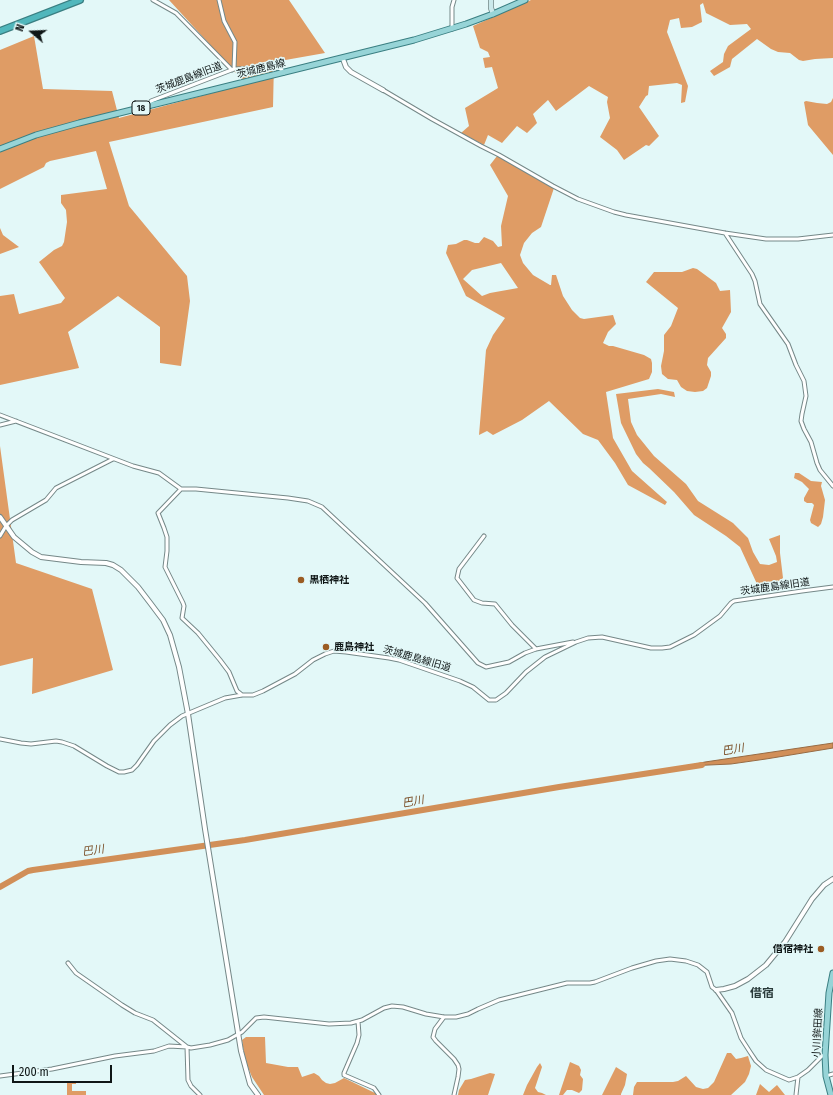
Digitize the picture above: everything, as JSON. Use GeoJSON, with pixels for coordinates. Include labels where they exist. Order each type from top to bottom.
{"type":"FeatureCollection","features":[{"type":"Feature","properties":{"kind":"highway"},"geometry":{"type":"LineString","coordinates":[[0,28],[71,0]]}},
{"type":"Feature","properties":{"kind":"highway"},"geometry":{"type":"LineString","coordinates":[[0,31],[80,0]]}},
{"type":"Feature","properties":{"kind":"main road"},"geometry":{"type":"LineString","coordinates":[[491,0],[493,14]]}},
{"type":"Feature","properties":{"kind":"main road","name":"茨城鹿島線"},"geometry":{"type":"LineString","coordinates":[[0,149],[54,130],[343,59],[414,40],[452,29],[525,0]]}},
{"type":"Feature","properties":{"kind":"main road","name":"小川鉾田線"},"geometry":{"type":"LineString","coordinates":[[831,1095],[826,1076],[825,1055],[829,993],[833,973]]}},
{"type":"Feature","properties":{"kind":"street"},"geometry":{"type":"LineString","coordinates":[[153,0],[176,12],[233,69]]}},
{"type":"Feature","properties":{"kind":"street"},"geometry":{"type":"LineString","coordinates":[[219,0],[224,21],[235,42],[233,69]]}},
{"type":"Feature","properties":{"kind":"street"},"geometry":{"type":"LineString","coordinates":[[452,29],[452,7],[454,0]]}},
{"type":"Feature","properties":{"kind":"street"},"geometry":{"type":"LineString","coordinates":[[343,59],[346,67],[351,72],[546,182],[578,199],[593,205],[621,214],[759,238],[786,240],[833,235]]}},
{"type":"Feature","properties":{"kind":"street","name":"茨城鹿島線旧道"},"geometry":{"type":"LineString","coordinates":[[150,106],[151,101],[233,69],[278,68],[284,73]]}},
{"type":"Feature","properties":{"kind":"street"},"geometry":{"type":"LineString","coordinates":[[725,233],[752,274],[760,304],[788,344],[804,381],[806,396],[801,421],[812,442],[820,470],[833,486]]}},
{"type":"Feature","properties":{"kind":"street"},"geometry":{"type":"LineString","coordinates":[[0,415],[132,466],[159,473],[181,489],[196,489],[288,498],[308,502],[322,507],[425,603],[478,663],[486,666],[509,662],[525,653],[576,642]]}},
{"type":"Feature","properties":{"kind":"street"},"geometry":{"type":"LineString","coordinates":[[0,424],[16,421]]}},
{"type":"Feature","properties":{"kind":"street"},"geometry":{"type":"LineString","coordinates":[[0,536],[12,520],[46,500],[56,488],[113,459]]}},
{"type":"Feature","properties":{"kind":"street"},"geometry":{"type":"LineString","coordinates":[[181,489],[158,513],[167,537],[165,567],[183,603],[182,618],[198,633],[224,665],[237,690],[242,695]]}},
{"type":"Feature","properties":{"kind":"street"},"geometry":{"type":"LineString","coordinates":[[0,517],[14,537],[32,552],[41,556],[113,565],[138,587],[163,620],[170,635],[179,667],[188,714],[241,1051],[250,1084],[258,1095]]}},
{"type":"Feature","properties":{"kind":"street"},"geometry":{"type":"LineString","coordinates":[[484,536],[459,569],[457,578],[474,600],[482,603],[495,604],[512,625],[536,650]]}},
{"type":"Feature","properties":{"kind":"street","name":"茨城鹿島線旧道"},"geometry":{"type":"LineString","coordinates":[[0,739],[31,744],[56,741],[62,742],[74,746],[119,772],[124,772],[132,770],[154,741],[170,725],[182,716],[225,698],[253,695],[263,691],[295,674],[313,660],[325,654],[340,651],[389,658],[449,676],[473,687],[489,700],[496,700],[506,693],[526,672],[545,657],[576,642],[588,638],[602,637],[651,648],[662,648],[694,635],[720,616],[734,601],[833,587]]}},
{"type":"Feature","properties":{"kind":"street"},"geometry":{"type":"LineString","coordinates":[[716,990],[735,986],[748,979],[766,965],[785,942],[812,899],[824,885],[833,879]]}},
{"type":"Feature","properties":{"kind":"street"},"geometry":{"type":"LineString","coordinates":[[0,1076],[52,1069],[115,1056],[154,1051],[169,1046],[189,1048],[218,1043],[228,1040],[242,1032],[256,1018],[264,1016],[329,1024],[358,1021],[384,1008],[392,1006],[403,1007],[426,1014],[456,1017],[468,1014],[499,1000],[567,983],[590,983],[632,968],[656,961],[670,959],[686,961],[698,965],[707,972],[712,987],[716,990],[732,1013],[741,1038],[756,1061],[768,1071],[789,1080],[798,1077],[825,1055]]}},
{"type":"Feature","properties":{"kind":"street"},"geometry":{"type":"LineString","coordinates":[[68,963],[76,973],[122,1005],[153,1020],[187,1047],[188,1080],[191,1086],[200,1095]]}},
{"type":"Feature","properties":{"kind":"street"},"geometry":{"type":"LineString","coordinates":[[444,1017],[435,1029],[433,1037],[458,1065],[458,1077],[454,1095]]}},
{"type":"Feature","properties":{"kind":"street"},"geometry":{"type":"LineString","coordinates":[[358,1021],[359,1035],[357,1043],[344,1075],[374,1088],[379,1095]]}},
{"type":"Feature","properties":{"kind":"street"},"geometry":{"type":"LineString","coordinates":[[826,1076],[833,1074]]}},
{"type":"Feature","properties":{"kind":"street"},"geometry":{"type":"LineString","coordinates":[[796,1095],[798,1077]]}},
{"type":"Feature","properties":{"kind":"shaded area"},"geometry":{"type":"Polygon","coordinates":[[[169,0],[289,0],[325,53],[274,62],[273,107],[109,142],[129,206],[187,276],[190,301],[181,366],[160,363],[160,327],[118,296],[68,332],[79,368],[0,385],[0,296],[14,294],[19,314],[61,303],[65,298],[39,262],[54,250],[62,246],[64,242],[67,222],[66,210],[61,203],[61,195],[107,189],[96,151],[50,161],[46,163],[44,167],[0,189],[0,50],[34,36],[43,89],[112,91],[119,118],[246,84],[169,0]]]}},
{"type":"Feature","properties":{"kind":"shaded area"},"geometry":{"type":"Polygon","coordinates":[[[531,0],[833,0],[833,58],[803,61],[799,60],[790,53],[778,52],[771,49],[757,39],[732,59],[730,67],[714,76],[710,71],[723,62],[724,54],[728,46],[751,29],[747,24],[730,25],[706,13],[703,3],[700,5],[702,22],[692,27],[681,28],[679,18],[670,20],[667,32],[688,86],[685,102],[681,103],[682,85],[677,83],[649,86],[648,95],[639,107],[659,136],[649,146],[646,145],[624,160],[617,150],[600,137],[610,118],[607,102],[608,97],[589,86],[556,111],[548,100],[533,114],[537,123],[527,133],[517,126],[502,143],[488,135],[484,145],[461,133],[469,126],[465,108],[498,88],[492,67],[485,68],[483,58],[490,57],[488,52],[480,48],[473,26],[531,0]]]}},
{"type":"Feature","properties":{"kind":"shaded area"},"geometry":{"type":"Polygon","coordinates":[[[833,98],[833,155],[808,125],[804,102],[827,104],[831,102],[833,98]]]}},
{"type":"Feature","properties":{"kind":"shaded area"},"geometry":{"type":"Polygon","coordinates":[[[497,156],[554,188],[541,227],[532,233],[524,243],[520,255],[523,263],[533,275],[550,285],[552,275],[556,275],[563,296],[572,310],[580,318],[584,319],[613,315],[616,324],[608,332],[603,343],[644,355],[651,359],[652,372],[649,379],[606,392],[613,438],[632,471],[667,502],[665,505],[628,485],[615,463],[598,440],[583,434],[549,401],[522,420],[493,435],[487,431],[479,435],[486,350],[493,335],[505,318],[466,296],[446,253],[448,245],[456,244],[464,240],[479,243],[484,237],[493,241],[498,247],[502,246],[501,226],[508,196],[490,165],[497,156]],[[501,263],[472,270],[463,279],[482,296],[518,288],[501,263]]]}},
{"type":"Feature","properties":{"kind":"shaded area"},"geometry":{"type":"Polygon","coordinates":[[[0,228],[3,235],[19,247],[0,254],[0,228]]]}},
{"type":"Feature","properties":{"kind":"shaded area"},"geometry":{"type":"Polygon","coordinates":[[[693,268],[697,269],[716,283],[720,291],[730,290],[731,312],[722,328],[726,334],[726,338],[708,358],[707,365],[711,372],[711,376],[707,388],[703,391],[695,392],[687,391],[681,387],[677,380],[668,379],[662,374],[661,366],[664,351],[664,335],[671,326],[678,308],[646,282],[654,272],[682,272],[693,268]]]}},
{"type":"Feature","properties":{"kind":"shaded area"},"geometry":{"type":"Polygon","coordinates":[[[658,389],[674,392],[675,397],[661,394],[628,399],[631,422],[637,435],[654,456],[686,484],[698,501],[733,523],[748,538],[753,552],[760,564],[769,565],[777,562],[769,539],[780,535],[780,553],[783,578],[773,585],[765,586],[757,584],[740,547],[694,515],[674,492],[643,463],[636,454],[621,423],[616,394],[658,389]]]}},
{"type":"Feature","properties":{"kind":"shaded area"},"geometry":{"type":"Polygon","coordinates":[[[0,446],[16,563],[92,589],[113,670],[32,694],[33,658],[0,666],[0,446]]]}},
{"type":"Feature","properties":{"kind":"shaded area"},"geometry":{"type":"Polygon","coordinates":[[[795,473],[799,473],[811,481],[822,482],[821,486],[825,500],[823,517],[821,524],[818,527],[811,523],[810,520],[814,505],[804,501],[809,489],[802,482],[794,478],[795,473]]]}},
{"type":"Feature","properties":{"kind":"shaded area"},"geometry":{"type":"Polygon","coordinates":[[[833,743],[833,748],[766,759],[731,764],[687,766],[705,762],[833,743]]]}},
{"type":"Feature","properties":{"kind":"shaded area"},"geometry":{"type":"Polygon","coordinates":[[[246,1037],[265,1037],[266,1063],[288,1067],[298,1067],[302,1077],[314,1073],[326,1083],[330,1084],[344,1078],[377,1095],[264,1095],[252,1077],[245,1060],[242,1040],[246,1037]]]}},
{"type":"Feature","properties":{"kind":"shaded area"},"geometry":{"type":"Polygon","coordinates":[[[727,1053],[731,1053],[736,1059],[748,1056],[751,1066],[745,1082],[731,1095],[633,1095],[634,1087],[637,1082],[673,1082],[686,1076],[696,1087],[703,1089],[708,1088],[714,1082],[727,1053]]]}},
{"type":"Feature","properties":{"kind":"shaded area"},"geometry":{"type":"Polygon","coordinates":[[[570,1062],[579,1066],[581,1070],[580,1075],[583,1079],[582,1090],[579,1093],[572,1090],[567,1090],[563,1095],[559,1095],[570,1062]]]}},
{"type":"Feature","properties":{"kind":"shaded area"},"geometry":{"type":"Polygon","coordinates":[[[540,1063],[542,1067],[535,1088],[538,1092],[546,1095],[523,1095],[527,1085],[540,1063]]]}},
{"type":"Feature","properties":{"kind":"shaded area"},"geometry":{"type":"Polygon","coordinates":[[[616,1067],[627,1074],[621,1095],[602,1095],[616,1067]]]}},
{"type":"Feature","properties":{"kind":"shaded area"},"geometry":{"type":"Polygon","coordinates":[[[490,1073],[495,1074],[488,1095],[458,1095],[459,1090],[465,1080],[490,1073]]]}},
{"type":"Feature","properties":{"kind":"shaded area"},"geometry":{"type":"Polygon","coordinates":[[[76,1081],[76,1084],[72,1084],[72,1091],[86,1091],[86,1095],[67,1095],[67,1083],[76,1081]]]}},
{"type":"Feature","properties":{"kind":"shaded area"},"geometry":{"type":"Polygon","coordinates":[[[760,1084],[769,1092],[777,1085],[785,1095],[756,1095],[760,1084]]]}},
{"type":"Feature","properties":{"kind":"waterway","name":"巴川"},"geometry":{"type":"LineString","coordinates":[[0,887],[28,871],[33,870],[245,840],[559,787],[702,765]]}},
{"type":"Feature","properties":{"kind":"place","name":"黒栖神社"},"geometry":{"type":"Point","coordinates":[301,580]}},
{"type":"Feature","properties":{"kind":"place","name":"鹿島神社"},"geometry":{"type":"Point","coordinates":[326,647]}},
{"type":"Feature","properties":{"kind":"place","name":"借宿神社"},"geometry":{"type":"Point","coordinates":[821,949]}},
{"type":"Feature","properties":{"kind":"district","name":"借宿"},"geometry":{"type":"Point","coordinates":[762,994]}}]}
